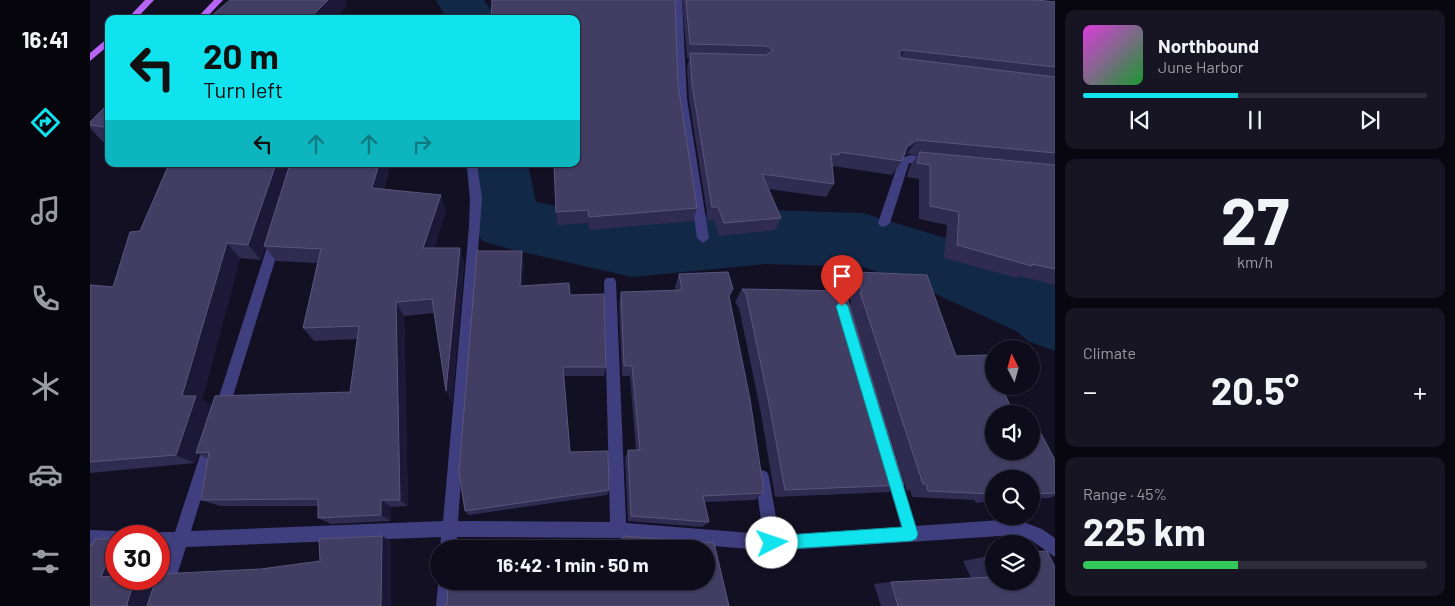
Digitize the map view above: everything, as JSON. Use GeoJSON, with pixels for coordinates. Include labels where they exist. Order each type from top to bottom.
{"type":"FeatureCollection","features":[{"type":"Feature","properties":{"kind":"main road"},"geometry":{"type":"LineString","coordinates":[[135,15],[150,0]]}},
{"type":"Feature","properties":{"kind":"main road"},"geometry":{"type":"LineString","coordinates":[[204,15],[219,0]]}},
{"type":"Feature","properties":{"kind":"main road"},"geometry":{"type":"LineString","coordinates":[[90,58],[105,44]]}},
{"type":"Feature","properties":{"kind":"street"},"geometry":{"type":"LineString","coordinates":[[678,0],[684,63],[689,158],[703,238]]}},
{"type":"Feature","properties":{"kind":"street"},"geometry":{"type":"LineString","coordinates":[[884,223],[904,161],[911,159],[940,162]]}},
{"type":"Feature","properties":{"kind":"street"},"geometry":{"type":"LineString","coordinates":[[448,540],[475,227],[476,198],[472,167]]}},
{"type":"Feature","properties":{"kind":"street"},"geometry":{"type":"LineString","coordinates":[[159,606],[278,230]]}},
{"type":"Feature","properties":{"kind":"street"},"geometry":{"type":"LineString","coordinates":[[610,282],[618,530]]}},
{"type":"Feature","properties":{"kind":"street"},"geometry":{"type":"LineString","coordinates":[[888,458],[911,534]]}},
{"type":"Feature","properties":{"kind":"street"},"geometry":{"type":"LineString","coordinates":[[760,466],[772,543]]}},
{"type":"Feature","properties":{"kind":"street"},"geometry":{"type":"LineString","coordinates":[[170,541],[449,529],[618,530],[772,543],[1015,527],[1032,531],[1045,537],[1055,549]]}},
{"type":"Feature","properties":{"kind":"street"},"geometry":{"type":"LineString","coordinates":[[90,538],[105,539]]}},
{"type":"Feature","properties":{"kind":"street"},"geometry":{"type":"LineString","coordinates":[[444,606],[445,590]]}},
{"type":"Feature","properties":{"kind":"building"},"geometry":{"type":"Polygon","coordinates":[[[230,0],[328,0],[313,15],[213,15],[230,0]]]}},
{"type":"Feature","properties":{"kind":"building"},"geometry":{"type":"Polygon","coordinates":[[[492,0],[675,0],[678,85],[697,208],[589,217],[588,210],[556,212],[554,167],[580,167],[580,15],[491,15],[492,0]]]}},
{"type":"Feature","properties":{"kind":"building"},"geometry":{"type":"Polygon","coordinates":[[[686,0],[1037,0],[1055,2],[1055,67],[905,50],[900,51],[900,58],[1055,77],[1055,153],[917,140],[907,147],[902,161],[839,152],[839,155],[831,154],[834,184],[762,174],[781,218],[724,223],[718,207],[712,207],[692,84],[690,53],[766,55],[773,50],[766,46],[690,44],[686,0]]]}},
{"type":"Feature","properties":{"kind":"building"},"geometry":{"type":"Polygon","coordinates":[[[105,107],[105,127],[90,125],[90,122],[105,107]]]}},
{"type":"Feature","properties":{"kind":"building"},"geometry":{"type":"Polygon","coordinates":[[[920,152],[1055,165],[1055,269],[1032,264],[1032,266],[957,245],[959,212],[930,206],[930,165],[917,163],[920,152]]]}},
{"type":"Feature","properties":{"kind":"building"},"geometry":{"type":"Polygon","coordinates":[[[168,167],[275,167],[248,245],[227,243],[182,396],[196,396],[176,455],[90,462],[90,285],[113,287],[130,232],[140,231],[168,167]]]}},
{"type":"Feature","properties":{"kind":"building"},"geometry":{"type":"Polygon","coordinates":[[[289,167],[378,167],[372,188],[441,195],[423,248],[460,248],[446,391],[432,299],[396,302],[400,500],[381,500],[381,515],[318,518],[318,499],[201,500],[209,452],[196,453],[215,396],[350,392],[359,326],[303,328],[321,249],[264,246],[289,167]]]}},
{"type":"Feature","properties":{"kind":"building"},"geometry":{"type":"Polygon","coordinates":[[[477,251],[522,251],[520,286],[569,283],[570,295],[604,294],[606,367],[563,367],[570,452],[608,451],[609,490],[465,511],[459,472],[477,251]]]}},
{"type":"Feature","properties":{"kind":"building"},"geometry":{"type":"Polygon","coordinates":[[[728,272],[733,289],[729,296],[750,399],[764,492],[703,496],[709,522],[631,516],[628,450],[640,450],[632,366],[624,366],[621,292],[682,290],[679,274],[728,272]]]}},
{"type":"Feature","properties":{"kind":"building"},"geometry":{"type":"Polygon","coordinates":[[[857,272],[927,275],[956,356],[985,355],[985,395],[1005,395],[1010,405],[985,405],[985,460],[1040,460],[1040,432],[1055,460],[1055,493],[1040,494],[1040,470],[985,470],[985,494],[928,491],[926,484],[923,484],[860,292],[862,292],[857,272]]]}},
{"type":"Feature","properties":{"kind":"building"},"geometry":{"type":"Polygon","coordinates":[[[742,289],[845,291],[904,485],[785,490],[746,294],[742,289]]]}},
{"type":"Feature","properties":{"kind":"building"},"geometry":{"type":"Polygon","coordinates":[[[382,536],[381,606],[147,606],[152,590],[170,590],[170,573],[261,569],[320,561],[319,539],[382,536]]]}},
{"type":"Feature","properties":{"kind":"building"},"geometry":{"type":"Polygon","coordinates":[[[623,536],[675,540],[623,540],[623,536]]]}},
{"type":"Feature","properties":{"kind":"building"},"geometry":{"type":"Polygon","coordinates":[[[95,539],[105,539],[105,567],[101,577],[105,577],[105,590],[131,590],[128,606],[90,606],[90,545],[93,545],[95,539]]]}},
{"type":"Feature","properties":{"kind":"building"},"geometry":{"type":"Polygon","coordinates":[[[715,547],[729,606],[443,606],[447,605],[448,590],[715,590],[715,547]]]}},
{"type":"Feature","properties":{"kind":"building"},"geometry":{"type":"Polygon","coordinates":[[[1040,551],[1047,551],[1055,567],[1055,606],[898,606],[891,582],[985,577],[985,590],[1040,590],[1040,551]]]}},
{"type":"Feature","properties":{"kind":"waterway"},"geometry":{"type":"LineString","coordinates":[[460,0],[469,15]]}},
{"type":"Feature","properties":{"kind":"waterway"},"geometry":{"type":"LineString","coordinates":[[497,167],[506,222],[632,249],[767,237],[863,240],[937,263],[1044,309],[1055,318]]}},
{"type":"Feature","properties":{"kind":"route"},"geometry":{"type":"LineString","coordinates":[[772,543],[911,534],[842,306]]}}]}
